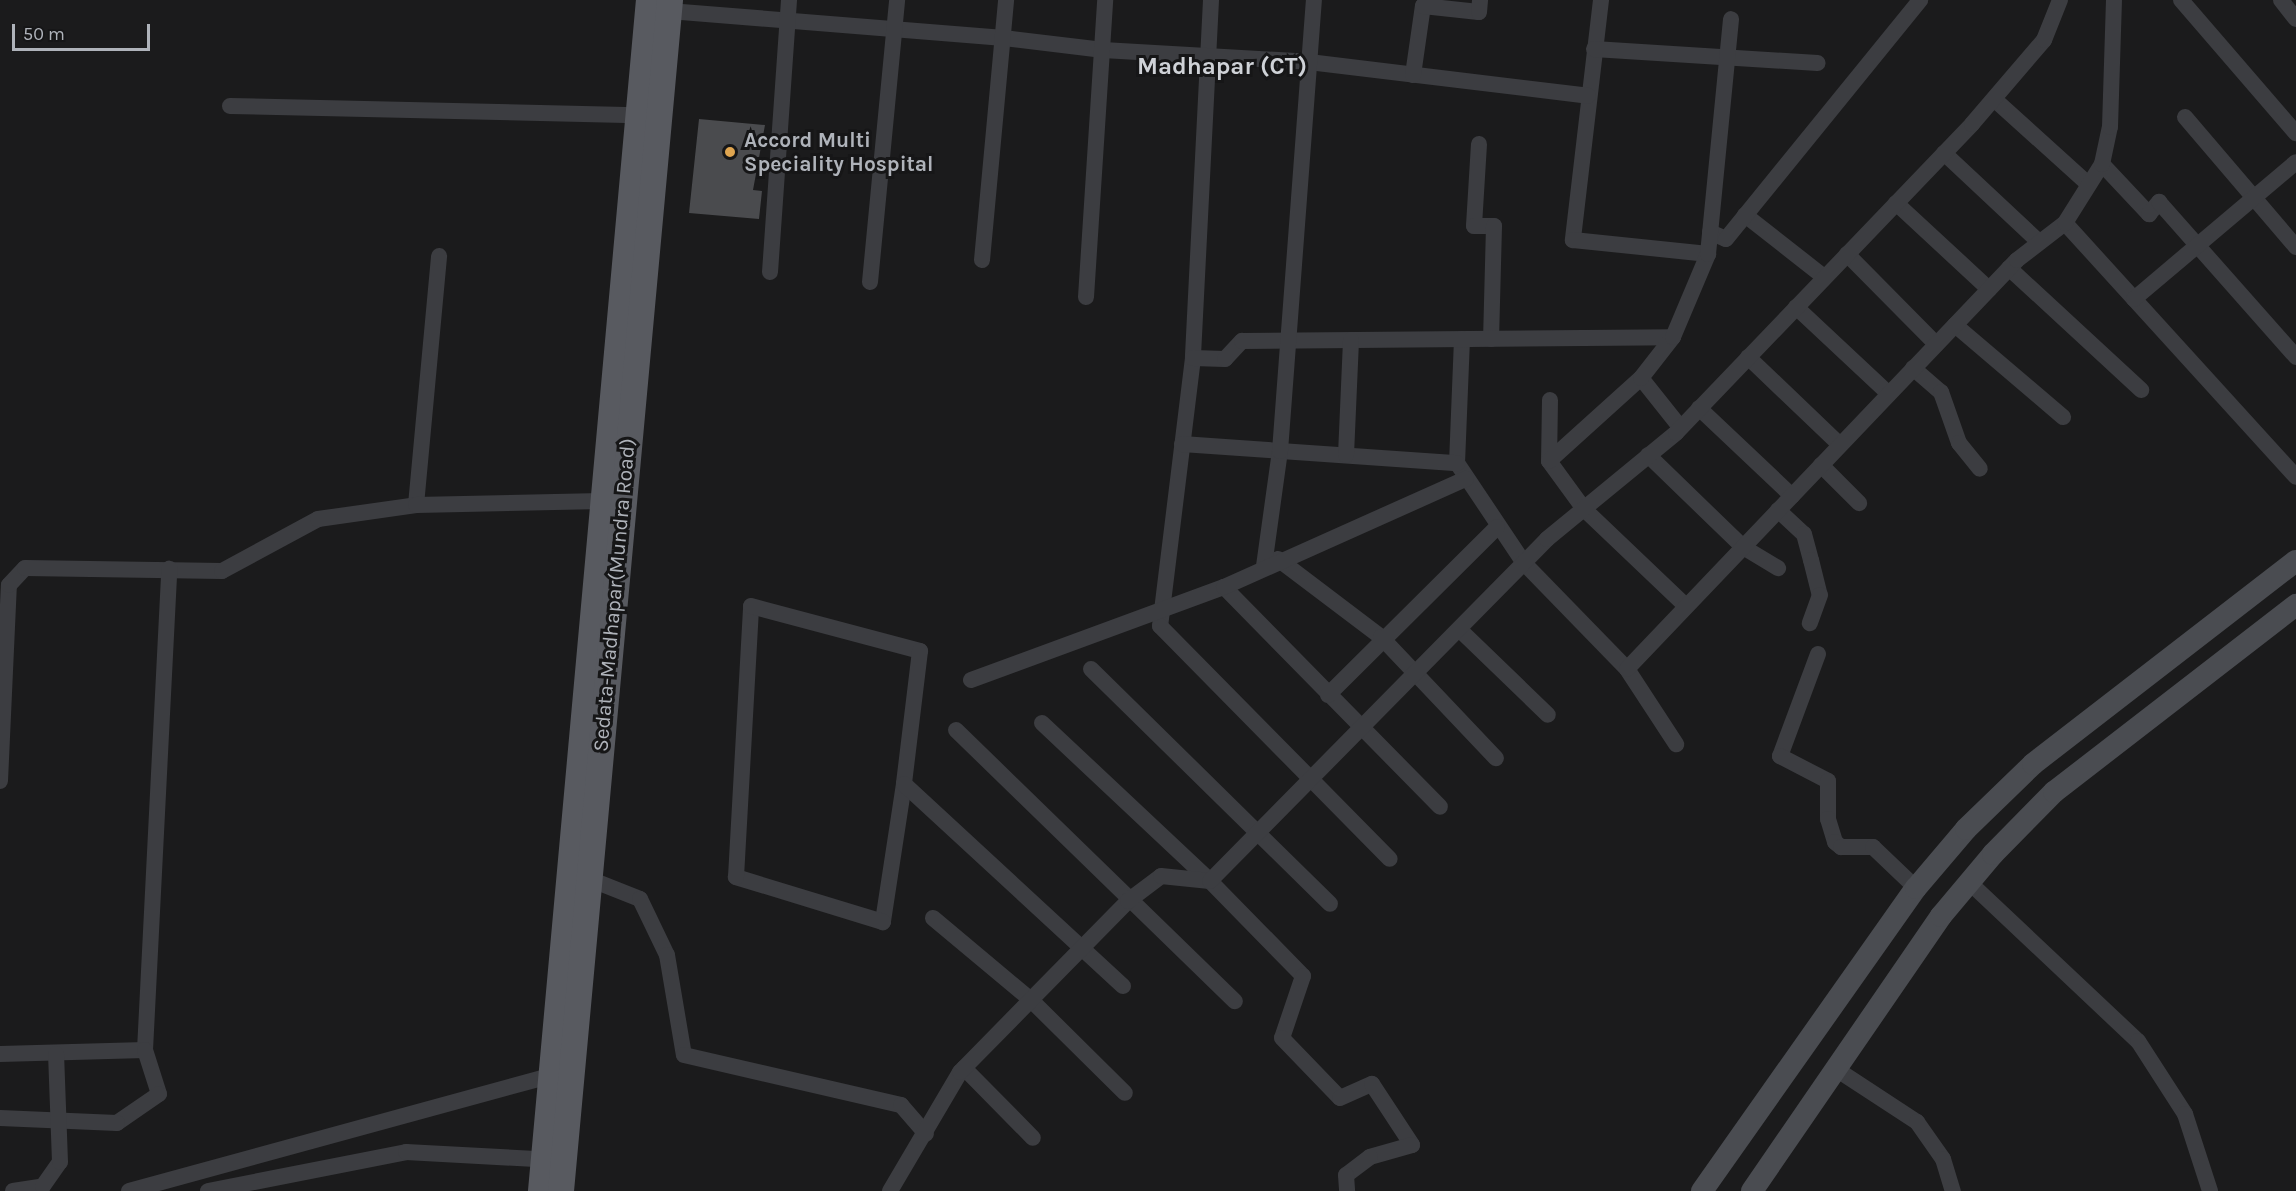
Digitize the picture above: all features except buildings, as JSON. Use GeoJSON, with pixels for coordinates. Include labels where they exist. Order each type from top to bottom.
{"type":"FeatureCollection","features":[{"type":"Feature","properties":{"kind":"main road","name":"Sedata-Madhapar(Mundra Road)"},"geometry":{"type":"LineString","coordinates":[[561,1191],[553,1160],[549,1076],[637,115],[662,4]]}},
{"type":"Feature","properties":{"kind":"main road","name":"Sedata-Madhapar(Mundra Road)"},"geometry":{"type":"LineString","coordinates":[[541,1191],[553,1160],[587,878],[662,4]]}},
{"type":"Feature","properties":{"kind":"main road"},"geometry":{"type":"LineString","coordinates":[[1702,1191],[1916,888],[1966,829],[2032,764],[2296,561]]}},
{"type":"Feature","properties":{"kind":"main road"},"geometry":{"type":"LineString","coordinates":[[1752,1191],[1941,916],[1969,882],[2054,792],[2296,605]]}},
{"type":"Feature","properties":{"kind":"street"},"geometry":{"type":"LineString","coordinates":[[770,272],[789,0]]}},
{"type":"Feature","properties":{"kind":"street"},"geometry":{"type":"LineString","coordinates":[[870,282],[897,0]]}},
{"type":"Feature","properties":{"kind":"street"},"geometry":{"type":"LineString","coordinates":[[982,260],[1006,0]]}},
{"type":"Feature","properties":{"kind":"street"},"geometry":{"type":"LineString","coordinates":[[1086,297],[1105,0]]}},
{"type":"Feature","properties":{"kind":"street"},"geometry":{"type":"LineString","coordinates":[[1211,0],[1193,358],[1160,626],[1390,859]]}},
{"type":"Feature","properties":{"kind":"street"},"geometry":{"type":"LineString","coordinates":[[1271,562],[1314,0]]}},
{"type":"Feature","properties":{"kind":"street"},"geometry":{"type":"LineString","coordinates":[[1413,75],[1423,6],[1479,12],[1480,0]]}},
{"type":"Feature","properties":{"kind":"street"},"geometry":{"type":"LineString","coordinates":[[1601,0],[1572,240],[1708,254]]}},
{"type":"Feature","properties":{"kind":"street"},"geometry":{"type":"LineString","coordinates":[[1710,232],[1726,238],[1920,0]]}},
{"type":"Feature","properties":{"kind":"street"},"geometry":{"type":"LineString","coordinates":[[890,1191],[964,1068],[1128,901],[1161,876],[1210,880],[1362,730],[1524,563],[1680,427],[1994,99],[2044,40],[2060,0]]}},
{"type":"Feature","properties":{"kind":"street"},"geometry":{"type":"LineString","coordinates":[[1627,669],[2009,268],[2065,223],[2102,164],[2110,127],[2114,0]]}},
{"type":"Feature","properties":{"kind":"street"},"geometry":{"type":"LineString","coordinates":[[2280,0],[2296,19]]}},
{"type":"Feature","properties":{"kind":"street"},"geometry":{"type":"LineString","coordinates":[[2186,1],[2296,134]]}},
{"type":"Feature","properties":{"kind":"street"},"geometry":{"type":"LineString","coordinates":[[662,4],[787,21],[1004,38],[1103,50],[1208,54],[1308,62],[1588,96]]}},
{"type":"Feature","properties":{"kind":"street"},"geometry":{"type":"LineString","coordinates":[[1549,461],[1641,378],[1672,337],[1708,254],[1731,19]]}},
{"type":"Feature","properties":{"kind":"street"},"geometry":{"type":"LineString","coordinates":[[1594,49],[1818,63]]}},
{"type":"Feature","properties":{"kind":"street"},"geometry":{"type":"LineString","coordinates":[[1994,99],[2088,184]]}},
{"type":"Feature","properties":{"kind":"street"},"geometry":{"type":"LineString","coordinates":[[231,106],[637,115]]}},
{"type":"Feature","properties":{"kind":"street"},"geometry":{"type":"LineString","coordinates":[[2185,117],[2296,247]]}},
{"type":"Feature","properties":{"kind":"street"},"geometry":{"type":"LineString","coordinates":[[1479,144],[1474,226],[1494,226],[1491,339]]}},
{"type":"Feature","properties":{"kind":"street"},"geometry":{"type":"LineString","coordinates":[[1944,153],[2039,242]]}},
{"type":"Feature","properties":{"kind":"street"},"geometry":{"type":"LineString","coordinates":[[2134,299],[2196,244],[2296,162]]}},
{"type":"Feature","properties":{"kind":"street"},"geometry":{"type":"LineString","coordinates":[[2102,164],[2149,214],[2159,202],[2296,357]]}},
{"type":"Feature","properties":{"kind":"street"},"geometry":{"type":"LineString","coordinates":[[1896,203],[1989,289]]}},
{"type":"Feature","properties":{"kind":"street"},"geometry":{"type":"LineString","coordinates":[[1745,215],[1824,278]]}},
{"type":"Feature","properties":{"kind":"street"},"geometry":{"type":"LineString","coordinates":[[2065,223],[2296,477]]}},
{"type":"Feature","properties":{"kind":"street"},"geometry":{"type":"LineString","coordinates":[[1847,254],[1936,344]]}},
{"type":"Feature","properties":{"kind":"street"},"geometry":{"type":"LineString","coordinates":[[416,505],[439,255]]}},
{"type":"Feature","properties":{"kind":"street"},"geometry":{"type":"LineString","coordinates":[[2009,268],[2141,390]]}},
{"type":"Feature","properties":{"kind":"street"},"geometry":{"type":"LineString","coordinates":[[1796,307],[1889,394]]}},
{"type":"Feature","properties":{"kind":"street"},"geometry":{"type":"LineString","coordinates":[[1955,324],[2063,417]]}},
{"type":"Feature","properties":{"kind":"street"},"geometry":{"type":"LineString","coordinates":[[1193,358],[1225,359],[1242,341],[1672,337]]}},
{"type":"Feature","properties":{"kind":"street"},"geometry":{"type":"LineString","coordinates":[[1462,339],[1457,463],[1497,526],[1524,563],[1627,669],[1676,744]]}},
{"type":"Feature","properties":{"kind":"street"},"geometry":{"type":"LineString","coordinates":[[1346,455],[1351,340]]}},
{"type":"Feature","properties":{"kind":"street"},"geometry":{"type":"LineString","coordinates":[[1748,357],[1840,445]]}},
{"type":"Feature","properties":{"kind":"street"},"geometry":{"type":"LineString","coordinates":[[1913,369],[1941,392],[1959,443],[1980,469]]}},
{"type":"Feature","properties":{"kind":"street"},"geometry":{"type":"LineString","coordinates":[[1641,378],[1680,427]]}},
{"type":"Feature","properties":{"kind":"street"},"geometry":{"type":"LineString","coordinates":[[1550,400],[1549,461],[1584,509],[1686,606]]}},
{"type":"Feature","properties":{"kind":"street"},"geometry":{"type":"LineString","coordinates":[[1699,408],[1792,496]]}},
{"type":"Feature","properties":{"kind":"street"},"geometry":{"type":"LineString","coordinates":[[1182,444],[1457,463]]}},
{"type":"Feature","properties":{"kind":"street"},"geometry":{"type":"LineString","coordinates":[[1648,455],[1743,547],[1778,568]]}},
{"type":"Feature","properties":{"kind":"street"},"geometry":{"type":"LineString","coordinates":[[1821,465],[1859,503]]}},
{"type":"Feature","properties":{"kind":"street"},"geometry":{"type":"LineString","coordinates":[[971,680],[1224,587],[1271,562],[1466,478]]}},
{"type":"Feature","properties":{"kind":"street"},"geometry":{"type":"LineString","coordinates":[[0,781],[9,585],[25,568],[222,571],[318,519],[416,505],[602,501]]}},
{"type":"Feature","properties":{"kind":"street"},"geometry":{"type":"LineString","coordinates":[[1778,510],[1804,534],[1809,551],[1820,595],[1810,623]]}},
{"type":"Feature","properties":{"kind":"street"},"geometry":{"type":"LineString","coordinates":[[1328,695],[1382,638],[1497,526]]}},
{"type":"Feature","properties":{"kind":"street"},"geometry":{"type":"LineString","coordinates":[[1271,562],[1382,638],[1496,758]]}},
{"type":"Feature","properties":{"kind":"street"},"geometry":{"type":"LineString","coordinates":[[0,1118],[117,1123],[159,1094],[145,1050],[169,569]]}},
{"type":"Feature","properties":{"kind":"street"},"geometry":{"type":"LineString","coordinates":[[1224,587],[1440,807]]}},
{"type":"Feature","properties":{"kind":"street"},"geometry":{"type":"LineString","coordinates":[[751,606],[920,651],[904,784],[883,922],[736,877],[751,606]]}},
{"type":"Feature","properties":{"kind":"street"},"geometry":{"type":"LineString","coordinates":[[1460,630],[1548,715]]}},
{"type":"Feature","properties":{"kind":"street"},"geometry":{"type":"LineString","coordinates":[[1818,654],[1780,756],[1828,782],[1828,819],[1835,842],[1841,847],[1873,847],[1916,888]]}},
{"type":"Feature","properties":{"kind":"street"},"geometry":{"type":"LineString","coordinates":[[1091,669],[1330,904]]}},
{"type":"Feature","properties":{"kind":"street"},"geometry":{"type":"LineString","coordinates":[[1042,723],[1210,880],[1302,976],[1281,1038],[1340,1098],[1372,1084],[1412,1145],[1370,1157],[1346,1175],[1347,1191]]}},
{"type":"Feature","properties":{"kind":"street"},"geometry":{"type":"LineString","coordinates":[[956,730],[1128,901],[1235,1001]]}},
{"type":"Feature","properties":{"kind":"street"},"geometry":{"type":"LineString","coordinates":[[904,784],[1123,986]]}},
{"type":"Feature","properties":{"kind":"street"},"geometry":{"type":"LineString","coordinates":[[587,878],[640,899],[667,955],[684,1055],[902,1105],[926,1134]]}},
{"type":"Feature","properties":{"kind":"street"},"geometry":{"type":"LineString","coordinates":[[1969,882],[2138,1041],[2185,1114],[2210,1191]]}},
{"type":"Feature","properties":{"kind":"street"},"geometry":{"type":"LineString","coordinates":[[933,918],[1031,1000],[1125,1093]]}},
{"type":"Feature","properties":{"kind":"street"},"geometry":{"type":"LineString","coordinates":[[0,1054],[145,1050]]}},
{"type":"Feature","properties":{"kind":"street"},"geometry":{"type":"LineString","coordinates":[[14,1191],[43,1186],[60,1162],[61,1120],[56,1054]]}},
{"type":"Feature","properties":{"kind":"street"},"geometry":{"type":"LineString","coordinates":[[964,1068],[1033,1138]]}},
{"type":"Feature","properties":{"kind":"street"},"geometry":{"type":"LineString","coordinates":[[1836,1069],[1917,1122],[1943,1159],[1953,1191]]}},
{"type":"Feature","properties":{"kind":"street"},"geometry":{"type":"LineString","coordinates":[[129,1191],[549,1076]]}},
{"type":"Feature","properties":{"kind":"street"},"geometry":{"type":"LineString","coordinates":[[208,1191],[406,1152],[553,1160]]}},
{"type":"Feature","properties":{"kind":"place","name":"Accord Multi Speciality Hospital"},"geometry":{"type":"Point","coordinates":[730,152]}},
{"type":"Feature","properties":{"kind":"district","name":"Madhapar (CT)"},"geometry":{"type":"Point","coordinates":[1222,67]}}]}
